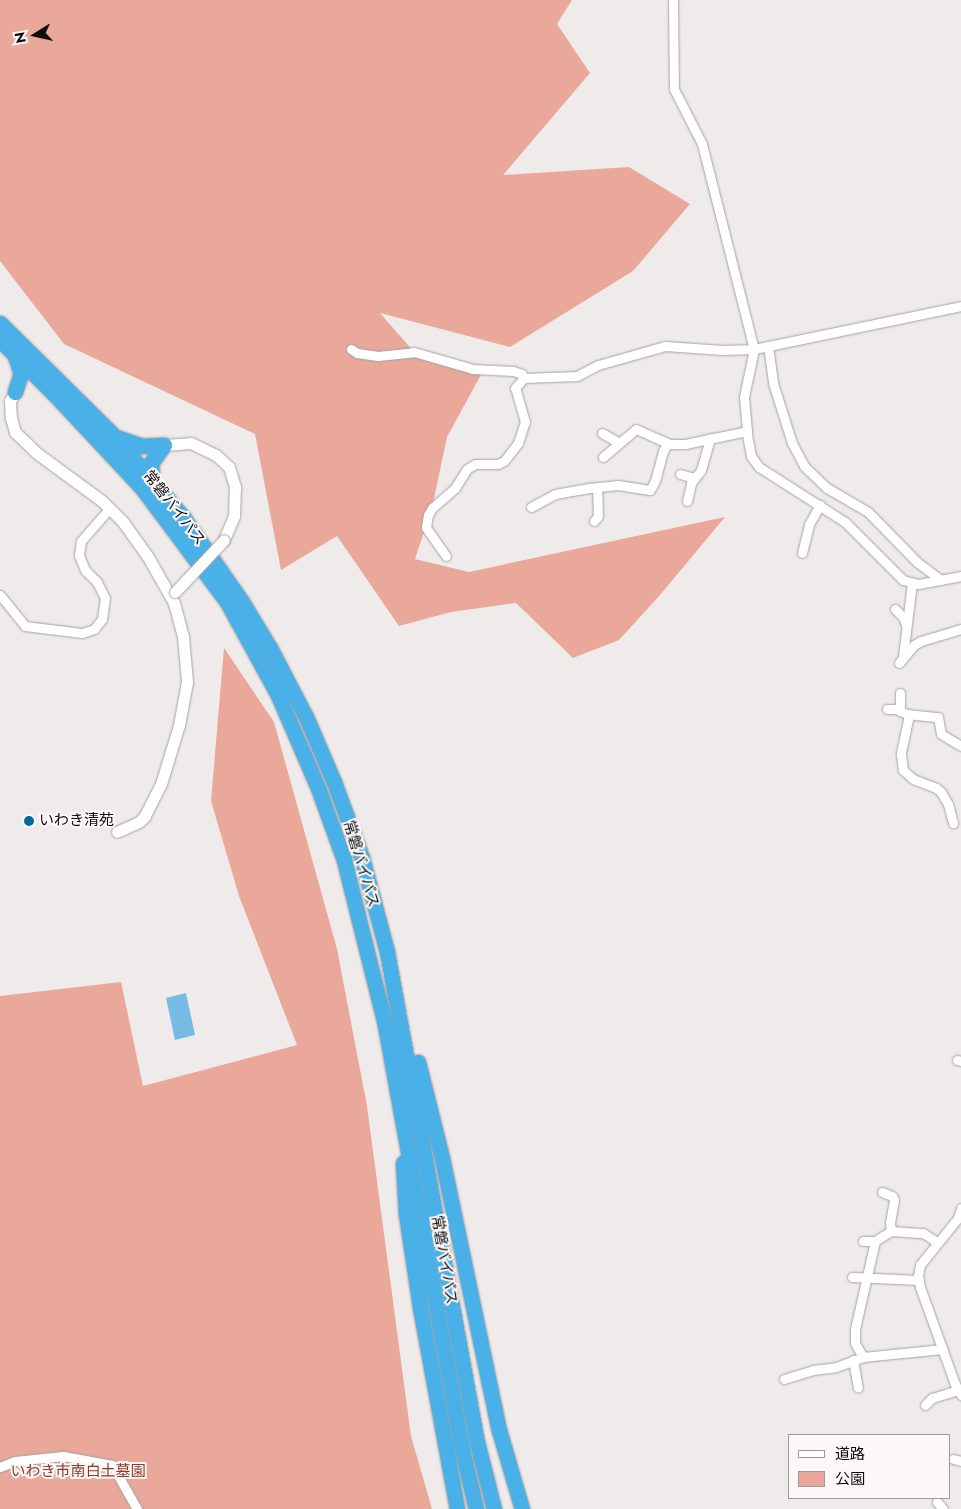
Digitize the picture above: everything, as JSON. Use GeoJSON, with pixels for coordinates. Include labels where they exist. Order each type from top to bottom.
{"type":"FeatureCollection","features":[{"type":"Feature","properties":{"kind":"highway","name":"常磐バイパス"},"geometry":{"type":"LineString","coordinates":[[0,324],[113,434],[152,478],[242,602],[270,648],[306,718],[334,782],[362,858],[395,992],[477,1442],[494,1509]]}},
{"type":"Feature","properties":{"kind":"highway","name":"常磐バイパス"},"geometry":{"type":"LineString","coordinates":[[0,340],[54,394],[142,488],[227,602],[278,695],[318,788],[344,860],[385,1025],[399,1092],[461,1445],[476,1509]]}},
{"type":"Feature","properties":{"kind":"highway"},"geometry":{"type":"LineString","coordinates":[[12,351],[20,366],[21,374],[15,392]]}},
{"type":"Feature","properties":{"kind":"highway"},"geometry":{"type":"LineString","coordinates":[[15,392],[25,386],[38,388],[54,394]]}},
{"type":"Feature","properties":{"kind":"highway"},"geometry":{"type":"LineString","coordinates":[[113,434],[132,444],[142,446],[164,445]]}},
{"type":"Feature","properties":{"kind":"highway"},"geometry":{"type":"LineString","coordinates":[[152,478],[151,463],[164,445]]}},
{"type":"Feature","properties":{"kind":"highway"},"geometry":{"type":"LineString","coordinates":[[395,992],[416,1054],[442,1158],[499,1430],[522,1509]]}},
{"type":"Feature","properties":{"kind":"highway"},"geometry":{"type":"LineString","coordinates":[[399,1092],[406,1214],[443,1442],[457,1509]]}},
{"type":"Feature","properties":{"kind":"street"},"geometry":{"type":"LineString","coordinates":[[673,0],[674,89],[702,144],[754,349],[744,397],[747,431],[752,456],[759,467],[845,522],[897,575],[912,583],[961,576]]}},
{"type":"Feature","properties":{"kind":"street"},"geometry":{"type":"LineString","coordinates":[[446,556],[426,527],[428,514],[454,488],[467,469],[475,464],[498,464],[512,451],[522,435],[525,422],[515,388],[524,378],[577,376],[598,365],[665,346],[724,350],[754,349],[961,306]]}},
{"type":"Feature","properties":{"kind":"street"},"geometry":{"type":"LineString","coordinates":[[768,346],[773,382],[792,442],[804,466],[827,488],[868,512],[917,562],[941,580]]}},
{"type":"Feature","properties":{"kind":"street"},"geometry":{"type":"LineString","coordinates":[[351,349],[357,353],[378,356],[414,352],[473,369],[513,371],[522,374],[524,378]]}},
{"type":"Feature","properties":{"kind":"street"},"geometry":{"type":"LineString","coordinates":[[15,392],[10,401],[11,418],[15,432],[23,441],[68,474],[110,509],[148,557],[174,598],[182,636],[187,682],[179,725],[161,784],[145,816],[139,822],[117,832]]}},
{"type":"Feature","properties":{"kind":"street"},"geometry":{"type":"LineString","coordinates":[[603,457],[611,453],[619,443],[636,429],[668,443],[685,444],[747,431]]}},
{"type":"Feature","properties":{"kind":"street"},"geometry":{"type":"LineString","coordinates":[[602,433],[619,443]]}},
{"type":"Feature","properties":{"kind":"street"},"geometry":{"type":"LineString","coordinates":[[687,501],[694,478],[701,470],[710,438]]}},
{"type":"Feature","properties":{"kind":"street"},"geometry":{"type":"LineString","coordinates":[[164,445],[191,443],[216,455],[229,467],[235,488],[234,516],[224,540],[174,598]]}},
{"type":"Feature","properties":{"kind":"street"},"geometry":{"type":"LineString","coordinates":[[531,507],[555,494],[597,487],[618,486],[650,490],[656,480],[663,451],[668,443]]}},
{"type":"Feature","properties":{"kind":"street"},"geometry":{"type":"LineString","coordinates":[[680,474],[694,478]]}},
{"type":"Feature","properties":{"kind":"street"},"geometry":{"type":"LineString","coordinates":[[594,521],[598,516],[597,487]]}},
{"type":"Feature","properties":{"kind":"street"},"geometry":{"type":"LineString","coordinates":[[802,553],[809,524],[820,506]]}},
{"type":"Feature","properties":{"kind":"street"},"geometry":{"type":"LineString","coordinates":[[0,595],[25,626],[82,633],[94,629],[102,619],[105,598],[97,582],[85,570],[79,555],[81,541],[110,509]]}},
{"type":"Feature","properties":{"kind":"street"},"geometry":{"type":"LineString","coordinates":[[912,583],[908,627],[901,660],[921,641],[961,630]]}},
{"type":"Feature","properties":{"kind":"street"},"geometry":{"type":"LineString","coordinates":[[895,608],[900,612],[908,627]]}},
{"type":"Feature","properties":{"kind":"street"},"geometry":{"type":"LineString","coordinates":[[900,694],[900,711]]}},
{"type":"Feature","properties":{"kind":"street"},"geometry":{"type":"LineString","coordinates":[[887,709],[909,715],[938,717],[941,734],[961,746]]}},
{"type":"Feature","properties":{"kind":"street"},"geometry":{"type":"LineString","coordinates":[[909,715],[901,754],[902,770],[913,779],[941,792],[948,804],[953,824]]}},
{"type":"Feature","properties":{"kind":"street"},"geometry":{"type":"LineString","coordinates":[[882,1192],[892,1196],[894,1200],[890,1222],[891,1231]]}},
{"type":"Feature","properties":{"kind":"street"},"geometry":{"type":"LineString","coordinates":[[925,1405],[932,1398],[959,1392],[919,1280],[920,1265],[958,1218],[961,1208]]}},
{"type":"Feature","properties":{"kind":"street"},"geometry":{"type":"LineString","coordinates":[[863,1241],[875,1241],[891,1231],[923,1233],[937,1242]]}},
{"type":"Feature","properties":{"kind":"street"},"geometry":{"type":"LineString","coordinates":[[862,1357],[855,1342],[865,1278],[875,1241]]}},
{"type":"Feature","properties":{"kind":"street"},"geometry":{"type":"LineString","coordinates":[[852,1276],[919,1280]]}},
{"type":"Feature","properties":{"kind":"street"},"geometry":{"type":"LineString","coordinates":[[784,1379],[813,1370],[836,1367],[862,1357],[943,1349]]}},
{"type":"Feature","properties":{"kind":"street"},"geometry":{"type":"LineString","coordinates":[[853,1360],[858,1388]]}},
{"type":"Feature","properties":{"kind":"street"},"geometry":{"type":"LineString","coordinates":[[0,1467],[15,1461],[63,1456],[112,1464],[137,1509]]}},
{"type":"Feature","properties":{"kind":"green space"},"geometry":{"type":"Polygon","coordinates":[[[0,0],[572,0],[557,24],[590,73],[503,175],[629,167],[690,204],[633,271],[510,347],[380,313],[414,352],[483,371],[447,437],[432,508],[415,559],[469,572],[725,517],[660,595],[619,640],[573,658],[516,603],[451,612],[399,626],[337,536],[281,570],[255,434],[64,344],[0,261],[0,0]]]}},
{"type":"Feature","properties":{"kind":"green space","name":"いわき市南白土墓園"},"geometry":{"type":"Polygon","coordinates":[[[224,648],[274,722],[337,949],[367,1106],[411,1436],[432,1509],[0,1509],[0,996],[121,982],[143,1086],[297,1045],[239,896],[211,801],[224,648]]]}},
{"type":"Feature","properties":{"kind":"water"},"geometry":{"type":"Polygon","coordinates":[[[186,993],[195,1035],[175,1040],[166,998],[186,993]]]}},
{"type":"Feature","properties":{"kind":"place","name":"いわき清苑"},"geometry":{"type":"Point","coordinates":[29,821]}}]}
